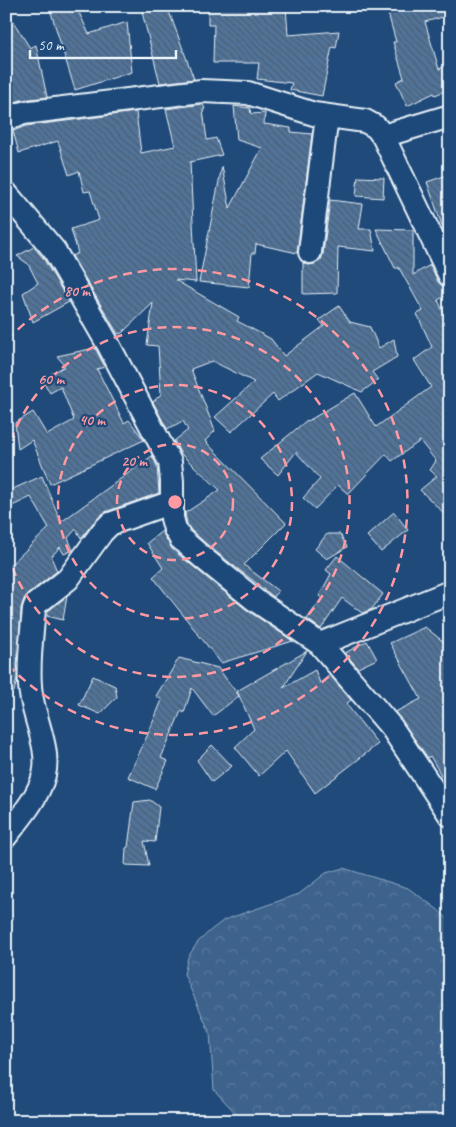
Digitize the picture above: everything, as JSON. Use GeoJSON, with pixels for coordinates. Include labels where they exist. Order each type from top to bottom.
{"type":"FeatureCollection","features":[{"type":"Feature","properties":{"kind":"street"},"geometry":{"type":"LineString","coordinates":[[6,119],[23,113],[201,90],[248,93],[314,114],[365,121],[376,126],[383,136],[450,276]]}},
{"type":"Feature","properties":{"kind":"street"},"geometry":{"type":"LineString","coordinates":[[310,252],[327,116]]}},
{"type":"Feature","properties":{"kind":"street"},"geometry":{"type":"LineString","coordinates":[[383,136],[450,116]]}},
{"type":"Feature","properties":{"kind":"street"},"geometry":{"type":"LineString","coordinates":[[6,193],[54,250],[108,344],[170,462],[174,529],[203,558],[254,600],[320,644],[392,728],[450,815]]}},
{"type":"Feature","properties":{"kind":"street"},"geometry":{"type":"LineString","coordinates":[[6,836],[34,798],[44,774],[44,753],[30,686],[34,609],[36,604],[68,579],[102,532],[110,524],[172,502]]}},
{"type":"Feature","properties":{"kind":"street"},"geometry":{"type":"LineString","coordinates":[[320,644],[450,592]]}},
{"type":"Feature","properties":{"kind":"green space"},"geometry":{"type":"Polygon","coordinates":[[[343,868],[408,888],[450,921],[450,1121],[243,1121],[214,1090],[210,1033],[184,974],[188,957],[198,942],[224,920],[299,894],[326,873],[343,868]]]}},
{"type":"Feature","properties":{"kind":"building"},"geometry":{"type":"Polygon","coordinates":[[[49,6],[76,6],[89,34],[127,22],[132,72],[75,90],[49,6]]]}},
{"type":"Feature","properties":{"kind":"building"},"geometry":{"type":"Polygon","coordinates":[[[153,6],[167,6],[194,79],[160,83],[142,12],[153,6]]]}},
{"type":"Feature","properties":{"kind":"building"},"geometry":{"type":"Polygon","coordinates":[[[208,6],[286,6],[288,35],[339,31],[336,48],[332,47],[322,96],[290,90],[292,83],[257,79],[259,63],[213,63],[214,25],[208,25],[208,6]]]}},
{"type":"Feature","properties":{"kind":"building"},"geometry":{"type":"Polygon","coordinates":[[[386,6],[450,6],[450,15],[425,22],[439,69],[450,64],[450,89],[435,95],[434,93],[407,106],[396,82],[404,78],[393,42],[396,42],[386,6]]]}},
{"type":"Feature","properties":{"kind":"building"},"geometry":{"type":"Polygon","coordinates":[[[6,10],[30,48],[36,45],[47,97],[21,100],[6,105],[6,10]]]}},
{"type":"Feature","properties":{"kind":"building"},"geometry":{"type":"Polygon","coordinates":[[[203,104],[207,140],[216,138],[222,155],[190,162],[196,282],[175,280],[239,317],[237,321],[271,339],[284,356],[324,326],[319,320],[339,306],[350,322],[370,327],[379,348],[394,339],[397,357],[372,372],[378,380],[362,392],[318,372],[278,401],[273,394],[231,432],[215,417],[254,382],[212,361],[191,369],[215,431],[205,441],[286,523],[244,565],[278,591],[274,597],[211,548],[187,524],[185,513],[220,490],[181,454],[174,441],[188,430],[183,421],[167,429],[153,402],[161,394],[158,346],[147,345],[153,303],[122,333],[118,334],[72,256],[78,253],[71,229],[99,220],[90,191],[84,192],[79,171],[69,175],[58,141],[19,153],[13,131],[26,126],[136,112],[141,153],[175,146],[166,109],[203,104]]]}},
{"type":"Feature","properties":{"kind":"building"},"geometry":{"type":"Polygon","coordinates":[[[234,106],[250,108],[251,114],[265,113],[264,124],[291,128],[291,132],[312,134],[297,253],[256,244],[255,253],[252,253],[249,287],[199,282],[222,166],[230,208],[262,148],[237,140],[234,106]]]}},
{"type":"Feature","properties":{"kind":"building"},"geometry":{"type":"Polygon","coordinates":[[[450,174],[450,240],[447,240],[427,182],[450,174]]]}},
{"type":"Feature","properties":{"kind":"building"},"geometry":{"type":"Polygon","coordinates":[[[358,177],[384,178],[383,198],[356,196],[358,177]]]}},
{"type":"Feature","properties":{"kind":"building"},"geometry":{"type":"Polygon","coordinates":[[[330,200],[363,204],[359,229],[371,229],[375,251],[338,247],[337,293],[303,294],[303,263],[315,264],[321,260],[330,200]]]}},
{"type":"Feature","properties":{"kind":"building"},"geometry":{"type":"Polygon","coordinates":[[[376,229],[413,230],[413,275],[430,265],[438,282],[446,288],[449,294],[438,300],[450,327],[450,519],[420,490],[437,476],[430,470],[436,461],[420,441],[392,461],[386,454],[348,494],[338,485],[315,509],[303,498],[320,479],[296,452],[278,475],[260,459],[307,420],[355,393],[376,427],[431,387],[414,360],[432,347],[417,314],[423,311],[399,268],[395,268],[376,229]]]}},
{"type":"Feature","properties":{"kind":"building"},"geometry":{"type":"Polygon","coordinates":[[[34,247],[43,258],[69,302],[33,322],[23,293],[38,283],[28,264],[17,256],[34,247]]]}},
{"type":"Feature","properties":{"kind":"building"},"geometry":{"type":"Polygon","coordinates":[[[95,348],[105,367],[97,369],[124,423],[129,420],[144,440],[50,484],[32,440],[18,449],[15,423],[33,412],[47,435],[74,420],[61,387],[50,393],[42,379],[65,366],[57,356],[95,348]]]}},
{"type":"Feature","properties":{"kind":"building"},"geometry":{"type":"Polygon","coordinates":[[[152,456],[157,466],[159,493],[105,512],[81,538],[76,529],[68,538],[73,550],[64,554],[60,547],[51,557],[57,571],[24,599],[21,608],[17,679],[14,692],[6,691],[6,569],[49,528],[31,497],[6,509],[6,492],[42,476],[61,522],[152,456]]]}},
{"type":"Feature","properties":{"kind":"building"},"geometry":{"type":"Polygon","coordinates":[[[394,512],[408,530],[381,552],[367,536],[394,512]]]}},
{"type":"Feature","properties":{"kind":"building"},"geometry":{"type":"Polygon","coordinates":[[[162,531],[172,549],[247,610],[293,641],[221,663],[153,577],[163,568],[147,543],[162,531]]]}},
{"type":"Feature","properties":{"kind":"building"},"geometry":{"type":"Polygon","coordinates":[[[327,534],[340,534],[347,547],[327,559],[315,549],[327,534]]]}},
{"type":"Feature","properties":{"kind":"building"},"geometry":{"type":"Polygon","coordinates":[[[337,556],[383,594],[372,609],[362,613],[342,598],[321,629],[307,619],[322,598],[319,596],[331,574],[326,570],[337,556]]]}},
{"type":"Feature","properties":{"kind":"building"},"geometry":{"type":"Polygon","coordinates":[[[67,596],[63,620],[47,616],[47,612],[67,596]]]}},
{"type":"Feature","properties":{"kind":"building"},"geometry":{"type":"Polygon","coordinates":[[[425,627],[450,647],[450,790],[430,756],[428,758],[395,712],[421,699],[390,643],[425,627]]]}},
{"type":"Feature","properties":{"kind":"building"},"geometry":{"type":"Polygon","coordinates":[[[367,641],[377,659],[358,668],[345,653],[367,641]]]}},
{"type":"Feature","properties":{"kind":"building"},"geometry":{"type":"Polygon","coordinates":[[[307,651],[283,688],[315,670],[320,683],[330,675],[351,700],[346,704],[378,744],[315,793],[286,751],[259,776],[235,747],[254,729],[237,691],[307,651]]]}},
{"type":"Feature","properties":{"kind":"building"},"geometry":{"type":"Polygon","coordinates":[[[179,658],[218,668],[239,696],[213,716],[192,688],[184,713],[181,711],[161,758],[168,761],[155,789],[128,777],[162,700],[156,696],[179,658]]]}},
{"type":"Feature","properties":{"kind":"building"},"geometry":{"type":"Polygon","coordinates":[[[93,676],[115,686],[117,697],[100,714],[79,705],[93,676]]]}},
{"type":"Feature","properties":{"kind":"building"},"geometry":{"type":"Polygon","coordinates":[[[212,745],[232,766],[212,782],[197,760],[212,745]]]}},
{"type":"Feature","properties":{"kind":"building"},"geometry":{"type":"Polygon","coordinates":[[[150,800],[159,807],[155,842],[144,841],[149,866],[125,865],[134,802],[150,800]]]}}]}
